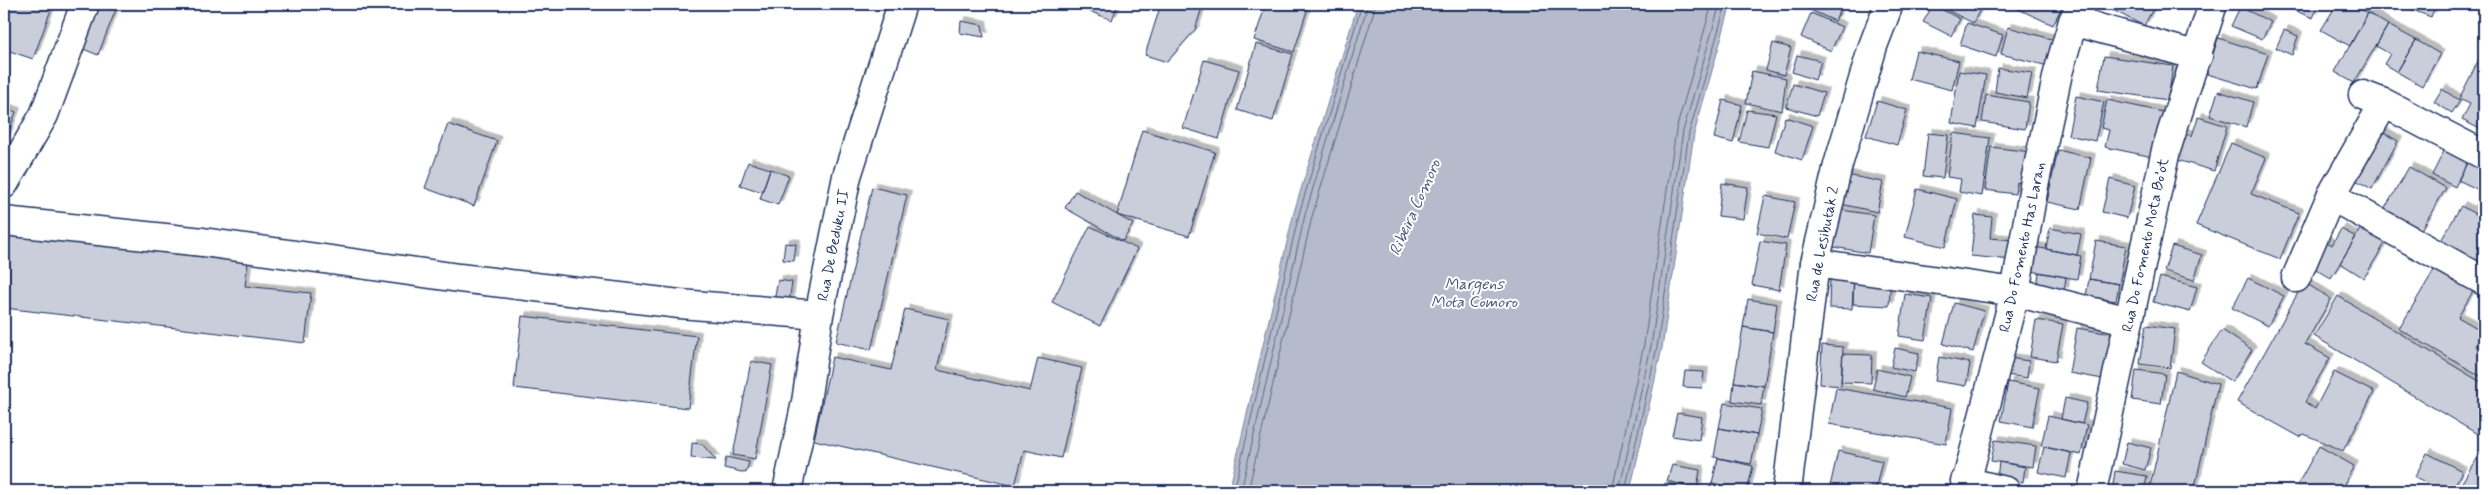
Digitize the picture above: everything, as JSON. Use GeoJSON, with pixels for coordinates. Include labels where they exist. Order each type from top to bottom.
{"type":"FeatureCollection","features":[{"type":"Feature","properties":{"kind":"street"},"geometry":{"type":"LineString","coordinates":[[4,184],[44,115],[85,4]]}},
{"type":"Feature","properties":{"kind":"street","name":"Rua De Beduku II"},"geometry":{"type":"LineString","coordinates":[[786,491],[806,402],[819,315],[846,176],[902,4]]}},
{"type":"Feature","properties":{"kind":"street","name":"Rua de Lesibutak 2"},"geometry":{"type":"LineString","coordinates":[[1787,491],[1815,263],[1838,165],[1872,46],[1889,4]]}},
{"type":"Feature","properties":{"kind":"street","name":"Rua Do Fomento Mota Bo’ot"},"geometry":{"type":"LineString","coordinates":[[2092,491],[2166,150],[2198,56],[2213,4]]}},
{"type":"Feature","properties":{"kind":"street"},"geometry":{"type":"LineString","coordinates":[[2077,12],[2198,56]]}},
{"type":"Feature","properties":{"kind":"street","name":"Rua Do Fomento Has Laran"},"geometry":{"type":"LineString","coordinates":[[1964,486],[2015,292],[2034,186],[2058,73],[2077,12]]}},
{"type":"Feature","properties":{"kind":"street"},"geometry":{"type":"LineString","coordinates":[[2296,278],[2373,99],[2484,155]]}},
{"type":"Feature","properties":{"kind":"street"},"geometry":{"type":"LineString","coordinates":[[2331,196],[2484,281]]}},
{"type":"Feature","properties":{"kind":"street"},"geometry":{"type":"LineString","coordinates":[[4,221],[203,242],[459,278],[680,304],[819,315]]}},
{"type":"Feature","properties":{"kind":"street"},"geometry":{"type":"LineString","coordinates":[[1815,263],[2015,292],[2130,320]]}},
{"type":"Feature","properties":{"kind":"street"},"geometry":{"type":"LineString","coordinates":[[1964,486],[2006,491]]}},
{"type":"Feature","properties":{"kind":"water","name":"Margens Mota Comoro"},"geometry":{"type":"Polygon","coordinates":[[[1358,4],[1731,4],[1694,134],[1662,348],[1630,491],[1229,491],[1294,212],[1358,4]]]}},
{"type":"Feature","properties":{"kind":"building"},"geometry":{"type":"Polygon","coordinates":[[[9,4],[53,4],[33,59],[4,49],[6,37],[4,19],[9,4]]]}},
{"type":"Feature","properties":{"kind":"building"},"geometry":{"type":"Polygon","coordinates":[[[92,4],[118,4],[98,55],[76,46],[92,4]]]}},
{"type":"Feature","properties":{"kind":"building"},"geometry":{"type":"Polygon","coordinates":[[[1083,4],[1118,4],[1112,20],[1081,8],[1083,4]]]}},
{"type":"Feature","properties":{"kind":"building"},"geometry":{"type":"Polygon","coordinates":[[[1161,4],[1203,4],[1195,30],[1167,62],[1145,55],[1161,4]]]}},
{"type":"Feature","properties":{"kind":"building"},"geometry":{"type":"Polygon","coordinates":[[[1266,4],[1309,4],[1294,52],[1254,40],[1266,4]]]}},
{"type":"Feature","properties":{"kind":"building"},"geometry":{"type":"Polygon","coordinates":[[[1808,4],[1843,4],[1835,21],[1806,8],[1808,4]]]}},
{"type":"Feature","properties":{"kind":"building"},"geometry":{"type":"Polygon","coordinates":[[[1951,4],[1983,4],[1973,23],[1947,10],[1951,4]]]}},
{"type":"Feature","properties":{"kind":"building"},"geometry":{"type":"Polygon","coordinates":[[[2007,4],[2063,4],[2053,25],[2007,4]]]}},
{"type":"Feature","properties":{"kind":"building"},"geometry":{"type":"Polygon","coordinates":[[[2101,4],[2152,4],[2155,5],[2144,26],[2101,4]]]}},
{"type":"Feature","properties":{"kind":"building"},"geometry":{"type":"Polygon","coordinates":[[[2288,4],[2319,4],[2313,18],[2286,7],[2288,4]]]}},
{"type":"Feature","properties":{"kind":"building"},"geometry":{"type":"Polygon","coordinates":[[[2337,4],[2352,4],[2368,13],[2350,46],[2321,30],[2337,4]]]}},
{"type":"Feature","properties":{"kind":"building"},"geometry":{"type":"Polygon","coordinates":[[[2397,4],[2436,4],[2431,17],[2397,4]]]}},
{"type":"Feature","properties":{"kind":"building"},"geometry":{"type":"Polygon","coordinates":[[[1933,5],[1960,19],[1951,36],[1923,22],[1933,5]]]}},
{"type":"Feature","properties":{"kind":"building"},"geometry":{"type":"Polygon","coordinates":[[[2240,7],[2271,22],[2262,39],[2231,26],[2240,7]]]}},
{"type":"Feature","properties":{"kind":"building"},"geometry":{"type":"Polygon","coordinates":[[[1811,13],[1842,27],[1831,51],[1801,37],[1811,13]]]}},
{"type":"Feature","properties":{"kind":"building"},"geometry":{"type":"Polygon","coordinates":[[[2368,13],[2388,25],[2354,83],[2335,72],[2368,13]]]}},
{"type":"Feature","properties":{"kind":"building"},"geometry":{"type":"Polygon","coordinates":[[[961,21],[982,25],[984,37],[960,33],[961,21]]]}},
{"type":"Feature","properties":{"kind":"building"},"geometry":{"type":"Polygon","coordinates":[[[1967,23],[2003,35],[1996,57],[1960,45],[1967,23]]]}},
{"type":"Feature","properties":{"kind":"building"},"geometry":{"type":"Polygon","coordinates":[[[2388,25],[2416,40],[2397,72],[2384,64],[2390,54],[2376,46],[2388,25]]]}},
{"type":"Feature","properties":{"kind":"building"},"geometry":{"type":"Polygon","coordinates":[[[2008,27],[2055,40],[2048,66],[2001,54],[2008,27]]]}},
{"type":"Feature","properties":{"kind":"building"},"geometry":{"type":"Polygon","coordinates":[[[2284,30],[2298,36],[2292,55],[2276,48],[2284,30]]]}},
{"type":"Feature","properties":{"kind":"building"},"geometry":{"type":"Polygon","coordinates":[[[2218,38],[2268,54],[2257,89],[2207,74],[2218,38]]]}},
{"type":"Feature","properties":{"kind":"building"},"geometry":{"type":"Polygon","coordinates":[[[2416,40],[2440,54],[2422,86],[2397,72],[2416,40]]]}},
{"type":"Feature","properties":{"kind":"building"},"geometry":{"type":"Polygon","coordinates":[[[1773,43],[1791,48],[1784,75],[1766,70],[1773,43]]]}},
{"type":"Feature","properties":{"kind":"building"},"geometry":{"type":"Polygon","coordinates":[[[1256,44],[1293,54],[1273,121],[1237,110],[1256,44]]]}},
{"type":"Feature","properties":{"kind":"building"},"geometry":{"type":"Polygon","coordinates":[[[1916,51],[1959,61],[1952,90],[1909,79],[1916,51]]]}},
{"type":"Feature","properties":{"kind":"building"},"geometry":{"type":"Polygon","coordinates":[[[1797,55],[1821,61],[1815,80],[1792,72],[1797,55]]]}},
{"type":"Feature","properties":{"kind":"building"},"geometry":{"type":"Polygon","coordinates":[[[2104,56],[2173,66],[2168,100],[2098,90],[2104,56]]]}},
{"type":"Feature","properties":{"kind":"building"},"geometry":{"type":"Polygon","coordinates":[[[2479,59],[2484,62],[2484,131],[2462,120],[2470,104],[2459,99],[2479,59]]]}},
{"type":"Feature","properties":{"kind":"building"},"geometry":{"type":"Polygon","coordinates":[[[1204,60],[1239,70],[1219,139],[1183,128],[1204,60]]]}},
{"type":"Feature","properties":{"kind":"building"},"geometry":{"type":"Polygon","coordinates":[[[1998,68],[2032,73],[2027,98],[1995,92],[1998,68]]]}},
{"type":"Feature","properties":{"kind":"building"},"geometry":{"type":"Polygon","coordinates":[[[1752,71],[1786,78],[1782,111],[1746,103],[1752,71]]]}},
{"type":"Feature","properties":{"kind":"building"},"geometry":{"type":"Polygon","coordinates":[[[1959,71],[1986,75],[1977,128],[1951,123],[1959,71]]]}},
{"type":"Feature","properties":{"kind":"building"},"geometry":{"type":"Polygon","coordinates":[[[1793,84],[1824,93],[1817,116],[1786,107],[1793,84]]]}},
{"type":"Feature","properties":{"kind":"building"},"geometry":{"type":"Polygon","coordinates":[[[2442,89],[2460,101],[2452,113],[2434,102],[2442,89]]]}},
{"type":"Feature","properties":{"kind":"building"},"geometry":{"type":"Polygon","coordinates":[[[2218,91],[2253,102],[2246,127],[2210,116],[2218,91]]]}},
{"type":"Feature","properties":{"kind":"building"},"geometry":{"type":"Polygon","coordinates":[[[1986,95],[2029,102],[2025,129],[1982,122],[1986,95]]]}},
{"type":"Feature","properties":{"kind":"building"},"geometry":{"type":"Polygon","coordinates":[[[2076,96],[2104,102],[2095,141],[2068,135],[2076,96]]]}},
{"type":"Feature","properties":{"kind":"building"},"geometry":{"type":"Polygon","coordinates":[[[1723,100],[1742,105],[1733,143],[1714,138],[1723,100]]]}},
{"type":"Feature","properties":{"kind":"building"},"geometry":{"type":"Polygon","coordinates":[[[2107,100],[2163,112],[2153,157],[2105,147],[2109,130],[2101,128],[2107,100]]]}},
{"type":"Feature","properties":{"kind":"building"},"geometry":{"type":"Polygon","coordinates":[[[1877,101],[1907,110],[1897,145],[1866,136],[1877,101]]]}},
{"type":"Feature","properties":{"kind":"building"},"geometry":{"type":"Polygon","coordinates":[[[4,108],[16,112],[4,144],[4,108]]]}},
{"type":"Feature","properties":{"kind":"building"},"geometry":{"type":"Polygon","coordinates":[[[1747,110],[1776,114],[1768,147],[1739,142],[1747,110]]]}},
{"type":"Feature","properties":{"kind":"building"},"geometry":{"type":"Polygon","coordinates":[[[1785,117],[1813,126],[1802,160],[1775,151],[1785,117]]]}},
{"type":"Feature","properties":{"kind":"building"},"geometry":{"type":"Polygon","coordinates":[[[2198,117],[2227,126],[2214,171],[2174,159],[2182,132],[2192,136],[2198,117]]]}},
{"type":"Feature","properties":{"kind":"building"},"geometry":{"type":"Polygon","coordinates":[[[448,124],[497,141],[474,206],[425,188],[448,124]]]}},
{"type":"Feature","properties":{"kind":"building"},"geometry":{"type":"Polygon","coordinates":[[[2375,128],[2398,141],[2372,189],[2348,176],[2375,128]]]}},
{"type":"Feature","properties":{"kind":"building"},"geometry":{"type":"Polygon","coordinates":[[[1142,130],[1215,152],[1189,236],[1117,215],[1142,130]]]}},
{"type":"Feature","properties":{"kind":"building"},"geometry":{"type":"Polygon","coordinates":[[[1928,133],[1948,135],[1943,178],[1923,176],[1928,133]]]}},
{"type":"Feature","properties":{"kind":"building"},"geometry":{"type":"Polygon","coordinates":[[[1953,133],[1990,138],[1982,196],[1959,192],[1961,179],[1947,177],[1953,133]]]}},
{"type":"Feature","properties":{"kind":"building"},"geometry":{"type":"Polygon","coordinates":[[[2231,143],[2266,158],[2251,194],[2299,213],[2280,259],[2196,225],[2231,143]]]}},
{"type":"Feature","properties":{"kind":"building"},"geometry":{"type":"Polygon","coordinates":[[[1991,147],[2031,152],[2028,184],[2017,182],[2015,194],[1985,190],[1991,147]]]}},
{"type":"Feature","properties":{"kind":"building"},"geometry":{"type":"Polygon","coordinates":[[[2446,147],[2469,159],[2455,187],[2432,175],[2446,147]]]}},
{"type":"Feature","properties":{"kind":"building"},"geometry":{"type":"Polygon","coordinates":[[[2058,150],[2091,158],[2080,209],[2047,202],[2058,150]]]}},
{"type":"Feature","properties":{"kind":"building"},"geometry":{"type":"Polygon","coordinates":[[[2469,159],[2484,167],[2484,211],[2475,206],[2483,192],[2458,180],[2469,159]]]}},
{"type":"Feature","properties":{"kind":"building"},"geometry":{"type":"Polygon","coordinates":[[[748,162],[770,169],[762,192],[740,185],[748,162]]]}},
{"type":"Feature","properties":{"kind":"building"},"geometry":{"type":"Polygon","coordinates":[[[2409,167],[2446,188],[2421,230],[2384,210],[2409,167]]]}},
{"type":"Feature","properties":{"kind":"building"},"geometry":{"type":"Polygon","coordinates":[[[770,169],[789,176],[778,205],[760,199],[770,169]]]}},
{"type":"Feature","properties":{"kind":"building"},"geometry":{"type":"Polygon","coordinates":[[[1847,175],[1883,182],[1877,212],[1841,204],[1847,175]]]}},
{"type":"Feature","properties":{"kind":"building"},"geometry":{"type":"Polygon","coordinates":[[[2110,179],[2135,186],[2127,218],[2102,212],[2110,179]]]}},
{"type":"Feature","properties":{"kind":"building"},"geometry":{"type":"Polygon","coordinates":[[[1722,183],[1748,187],[1743,219],[1718,216],[1722,183]]]}},
{"type":"Feature","properties":{"kind":"building"},"geometry":{"type":"Polygon","coordinates":[[[872,187],[907,195],[871,350],[836,342],[872,187]]]}},
{"type":"Feature","properties":{"kind":"building"},"geometry":{"type":"Polygon","coordinates":[[[1917,189],[1957,199],[1945,247],[1905,237],[1917,189]]]}},
{"type":"Feature","properties":{"kind":"building"},"geometry":{"type":"Polygon","coordinates":[[[1075,191],[1133,224],[1123,241],[1065,208],[1075,191]]]}},
{"type":"Feature","properties":{"kind":"building"},"geometry":{"type":"Polygon","coordinates":[[[1765,196],[1795,202],[1787,239],[1757,233],[1765,196]]]}},
{"type":"Feature","properties":{"kind":"building"},"geometry":{"type":"Polygon","coordinates":[[[2461,206],[2484,219],[2484,252],[2473,271],[2436,249],[2461,206]]]}},
{"type":"Feature","properties":{"kind":"building"},"geometry":{"type":"Polygon","coordinates":[[[1835,209],[1874,215],[1868,253],[1828,246],[1835,209]]]}},
{"type":"Feature","properties":{"kind":"building"},"geometry":{"type":"Polygon","coordinates":[[[1975,215],[1992,217],[1990,238],[2013,240],[2011,260],[1971,256],[1975,215]]]}},
{"type":"Feature","properties":{"kind":"building"},"geometry":{"type":"Polygon","coordinates":[[[1090,226],[1137,249],[1100,326],[1052,302],[1090,226]]]}},
{"type":"Feature","properties":{"kind":"building"},"geometry":{"type":"Polygon","coordinates":[[[2362,226],[2387,240],[2364,278],[2340,263],[2362,226]]]}},
{"type":"Feature","properties":{"kind":"building"},"geometry":{"type":"Polygon","coordinates":[[[2050,228],[2081,234],[2077,255],[2046,249],[2050,228]]]}},
{"type":"Feature","properties":{"kind":"building"},"geometry":{"type":"Polygon","coordinates":[[[2341,229],[2356,237],[2331,278],[2307,264],[2322,239],[2332,245],[2341,229]]]}},
{"type":"Feature","properties":{"kind":"building"},"geometry":{"type":"Polygon","coordinates":[[[4,234],[248,262],[245,286],[311,293],[305,343],[4,308],[4,234]]]}},
{"type":"Feature","properties":{"kind":"building"},"geometry":{"type":"Polygon","coordinates":[[[1760,241],[1786,245],[1779,290],[1752,285],[1760,241]]]}},
{"type":"Feature","properties":{"kind":"building"},"geometry":{"type":"Polygon","coordinates":[[[2096,241],[2126,246],[2119,284],[2089,279],[2096,241]]]}},
{"type":"Feature","properties":{"kind":"building"},"geometry":{"type":"Polygon","coordinates":[[[785,243],[796,244],[794,261],[783,260],[785,243]]]}},
{"type":"Feature","properties":{"kind":"building"},"geometry":{"type":"Polygon","coordinates":[[[2172,246],[2202,255],[2194,280],[2164,271],[2172,246]]]}},
{"type":"Feature","properties":{"kind":"building"},"geometry":{"type":"Polygon","coordinates":[[[2035,247],[2081,256],[2077,279],[2031,271],[2035,247]]]}},
{"type":"Feature","properties":{"kind":"building"},"geometry":{"type":"Polygon","coordinates":[[[2437,265],[2475,288],[2458,317],[2484,332],[2476,346],[2484,351],[2484,378],[2399,329],[2437,265]]]}},
{"type":"Feature","properties":{"kind":"building"},"geometry":{"type":"Polygon","coordinates":[[[2039,272],[2066,277],[2064,292],[2037,287],[2039,272]]]}},
{"type":"Feature","properties":{"kind":"building"},"geometry":{"type":"Polygon","coordinates":[[[1830,274],[1854,275],[1852,309],[1829,308],[1830,274]]]}},
{"type":"Feature","properties":{"kind":"building"},"geometry":{"type":"Polygon","coordinates":[[[1854,275],[1891,277],[1889,306],[1853,304],[1854,275]]]}},
{"type":"Feature","properties":{"kind":"building"},"geometry":{"type":"Polygon","coordinates":[[[2160,277],[2197,287],[2190,312],[2153,302],[2160,277]]]}},
{"type":"Feature","properties":{"kind":"building"},"geometry":{"type":"Polygon","coordinates":[[[2248,278],[2284,296],[2268,326],[2232,308],[2248,278]]]}},
{"type":"Feature","properties":{"kind":"building"},"geometry":{"type":"Polygon","coordinates":[[[2089,279],[2119,284],[2116,301],[2086,296],[2089,279]]]}},
{"type":"Feature","properties":{"kind":"building"},"geometry":{"type":"Polygon","coordinates":[[[778,280],[792,282],[789,303],[774,301],[778,280]]]}},
{"type":"Feature","properties":{"kind":"building"},"geometry":{"type":"Polygon","coordinates":[[[2304,282],[2331,299],[2305,344],[2330,358],[2305,402],[2315,409],[2334,372],[2374,392],[2343,451],[2304,434],[2300,437],[2237,402],[2304,282]]]}},
{"type":"Feature","properties":{"kind":"building"},"geometry":{"type":"Polygon","coordinates":[[[1905,294],[1932,298],[1925,340],[1899,336],[1905,294]]]}},
{"type":"Feature","properties":{"kind":"building"},"geometry":{"type":"Polygon","coordinates":[[[2338,296],[2484,384],[2484,438],[2314,336],[2338,296]]]}},
{"type":"Feature","properties":{"kind":"building"},"geometry":{"type":"Polygon","coordinates":[[[1748,299],[1777,304],[1773,332],[1743,327],[1748,299]]]}},
{"type":"Feature","properties":{"kind":"building"},"geometry":{"type":"Polygon","coordinates":[[[1954,303],[1984,311],[1973,352],[1943,344],[1954,303]]]}},
{"type":"Feature","properties":{"kind":"building"},"geometry":{"type":"Polygon","coordinates":[[[905,309],[949,319],[937,370],[1030,391],[1038,358],[1082,368],[1061,458],[1024,450],[1015,486],[814,440],[832,357],[891,370],[905,309]]]}},
{"type":"Feature","properties":{"kind":"building"},"geometry":{"type":"Polygon","coordinates":[[[522,316],[697,336],[688,408],[514,388],[522,316]]]}},
{"type":"Feature","properties":{"kind":"building"},"geometry":{"type":"Polygon","coordinates":[[[2036,320],[2063,324],[2056,361],[2030,357],[2036,320]]]}},
{"type":"Feature","properties":{"kind":"building"},"geometry":{"type":"Polygon","coordinates":[[[2146,325],[2175,329],[2170,368],[2140,364],[2146,325]]]}},
{"type":"Feature","properties":{"kind":"building"},"geometry":{"type":"Polygon","coordinates":[[[1743,327],[1773,332],[1764,386],[1734,382],[1743,327]]]}},
{"type":"Feature","properties":{"kind":"building"},"geometry":{"type":"Polygon","coordinates":[[[2077,328],[2111,334],[2103,379],[2069,373],[2077,328]]]}},
{"type":"Feature","properties":{"kind":"building"},"geometry":{"type":"Polygon","coordinates":[[[2222,330],[2252,350],[2232,382],[2201,362],[2222,330]]]}},
{"type":"Feature","properties":{"kind":"building"},"geometry":{"type":"Polygon","coordinates":[[[1822,345],[1843,347],[1841,386],[1820,384],[1822,345]]]}},
{"type":"Feature","properties":{"kind":"building"},"geometry":{"type":"Polygon","coordinates":[[[1895,348],[1919,353],[1915,372],[1891,367],[1895,348]]]}},
{"type":"Feature","properties":{"kind":"building"},"geometry":{"type":"Polygon","coordinates":[[[1843,354],[1872,355],[1871,383],[1841,382],[1843,354]]]}},
{"type":"Feature","properties":{"kind":"building"},"geometry":{"type":"Polygon","coordinates":[[[1939,357],[1970,363],[1966,386],[1935,381],[1939,357]]]}},
{"type":"Feature","properties":{"kind":"building"},"geometry":{"type":"Polygon","coordinates":[[[2002,357],[2029,361],[2027,378],[2000,374],[2002,357]]]}},
{"type":"Feature","properties":{"kind":"building"},"geometry":{"type":"Polygon","coordinates":[[[751,361],[772,365],[755,459],[733,455],[751,361]]]}},
{"type":"Feature","properties":{"kind":"building"},"geometry":{"type":"Polygon","coordinates":[[[1877,369],[1910,377],[1905,397],[1873,389],[1877,369]]]}},
{"type":"Feature","properties":{"kind":"building"},"geometry":{"type":"Polygon","coordinates":[[[2136,370],[2165,374],[2161,404],[2132,400],[2136,370]]]}},
{"type":"Feature","properties":{"kind":"building"},"geometry":{"type":"Polygon","coordinates":[[[1685,371],[1704,372],[1702,388],[1683,387],[1685,371]]]}},
{"type":"Feature","properties":{"kind":"building"},"geometry":{"type":"Polygon","coordinates":[[[2176,371],[2218,384],[2194,491],[2149,491],[2176,371]]]}},
{"type":"Feature","properties":{"kind":"building"},"geometry":{"type":"Polygon","coordinates":[[[1734,382],[1764,386],[1761,405],[1732,401],[1734,382]]]}},
{"type":"Feature","properties":{"kind":"building"},"geometry":{"type":"Polygon","coordinates":[[[2008,382],[2040,388],[2032,427],[2001,421],[2008,382]]]}},
{"type":"Feature","properties":{"kind":"building"},"geometry":{"type":"Polygon","coordinates":[[[1836,388],[1952,408],[1946,444],[1829,424],[1836,388]]]}},
{"type":"Feature","properties":{"kind":"building"},"geometry":{"type":"Polygon","coordinates":[[[2065,398],[2087,403],[2082,424],[2061,419],[2065,398]]]}},
{"type":"Feature","properties":{"kind":"building"},"geometry":{"type":"Polygon","coordinates":[[[1724,403],[1762,409],[1757,435],[1719,428],[1724,403]]]}},
{"type":"Feature","properties":{"kind":"building"},"geometry":{"type":"Polygon","coordinates":[[[1677,413],[1702,417],[1699,440],[1672,436],[1677,413]]]}},
{"type":"Feature","properties":{"kind":"building"},"geometry":{"type":"Polygon","coordinates":[[[2048,416],[2087,425],[2081,455],[2041,446],[2048,416]]]}},
{"type":"Feature","properties":{"kind":"building"},"geometry":{"type":"Polygon","coordinates":[[[1719,428],[1757,435],[1751,464],[1714,457],[1719,428]]]}},
{"type":"Feature","properties":{"kind":"building"},"geometry":{"type":"Polygon","coordinates":[[[1995,440],[2036,446],[2033,467],[1991,461],[1995,440]]]}},
{"type":"Feature","properties":{"kind":"building"},"geometry":{"type":"Polygon","coordinates":[[[2127,442],[2151,448],[2145,470],[2122,464],[2127,442]]]}},
{"type":"Feature","properties":{"kind":"building"},"geometry":{"type":"Polygon","coordinates":[[[692,443],[702,444],[716,460],[691,458],[692,443]]]}},
{"type":"Feature","properties":{"kind":"building"},"geometry":{"type":"Polygon","coordinates":[[[2484,445],[2484,491],[2457,491],[2484,445]]]}},
{"type":"Feature","properties":{"kind":"building"},"geometry":{"type":"Polygon","coordinates":[[[2319,446],[2354,466],[2340,491],[2294,491],[2319,446]]]}},
{"type":"Feature","properties":{"kind":"building"},"geometry":{"type":"Polygon","coordinates":[[[2044,447],[2071,453],[2066,478],[2038,472],[2044,447]]]}},
{"type":"Feature","properties":{"kind":"building"},"geometry":{"type":"Polygon","coordinates":[[[1838,451],[1882,461],[1875,491],[1829,491],[1838,451]]]}},
{"type":"Feature","properties":{"kind":"building"},"geometry":{"type":"Polygon","coordinates":[[[2427,453],[2462,471],[2452,491],[2443,491],[2415,477],[2427,453]]]}},
{"type":"Feature","properties":{"kind":"building"},"geometry":{"type":"Polygon","coordinates":[[[726,457],[749,462],[746,473],[724,468],[726,457]]]}},
{"type":"Feature","properties":{"kind":"building"},"geometry":{"type":"Polygon","coordinates":[[[1718,458],[1753,466],[1747,491],[1712,483],[1718,458]]]}},
{"type":"Feature","properties":{"kind":"building"},"geometry":{"type":"Polygon","coordinates":[[[1999,462],[2025,467],[2023,482],[1997,478],[1999,462]]]}},
{"type":"Feature","properties":{"kind":"building"},"geometry":{"type":"Polygon","coordinates":[[[1672,465],[1700,470],[1697,488],[1667,481],[1672,465]]]}},
{"type":"Feature","properties":{"kind":"building"},"geometry":{"type":"Polygon","coordinates":[[[2115,471],[2147,476],[2144,491],[2112,491],[2115,471]]]}},
{"type":"Feature","properties":{"kind":"building"},"geometry":{"type":"Polygon","coordinates":[[[1665,483],[1697,488],[1697,491],[1663,491],[1665,483]]]}},
{"type":"Feature","properties":{"kind":"building"},"geometry":{"type":"Polygon","coordinates":[[[1712,483],[1747,491],[1710,491],[1712,483]]]}},
{"type":"Feature","properties":{"kind":"water label","name":"Ribeira Comoro"},"geometry":{"type":"Point","coordinates":[1414,207]}}]}
